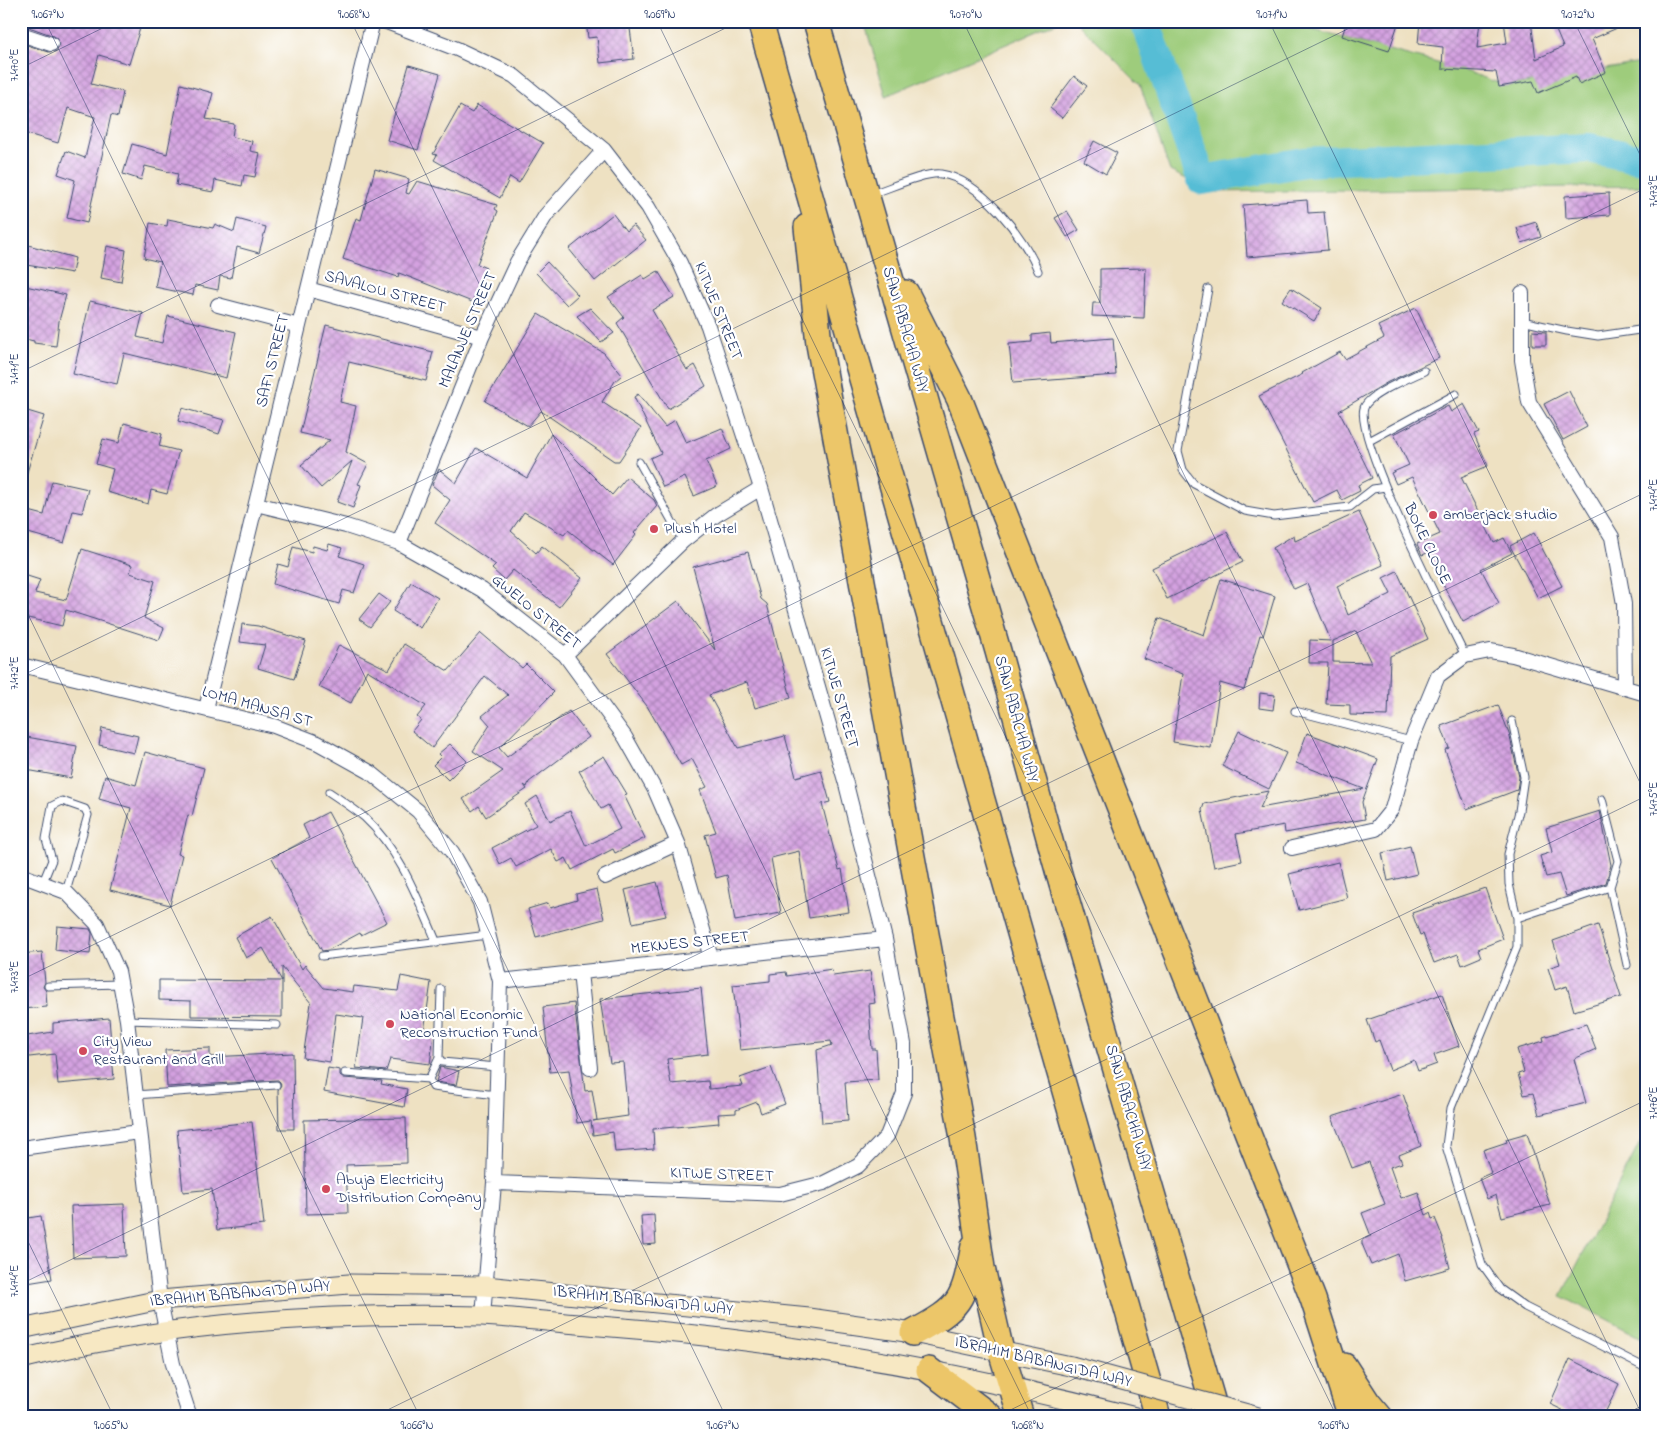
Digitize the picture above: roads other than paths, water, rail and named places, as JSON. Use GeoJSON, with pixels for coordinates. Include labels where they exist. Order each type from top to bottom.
{"type":"FeatureCollection","features":[{"type":"Feature","properties":{"kind":"highway"},"geometry":{"type":"LineString","coordinates":[[760,21],[799,152],[984,812],[1158,1417]]}},
{"type":"Feature","properties":{"kind":"highway","name":"SANI ABACHA WAY"},"geometry":{"type":"LineString","coordinates":[[816,21],[998,652],[1062,884],[1217,1417]]}},
{"type":"Feature","properties":{"kind":"highway"},"geometry":{"type":"LineString","coordinates":[[799,152],[819,344],[963,1138],[982,1268],[1001,1351],[1021,1417]]}},
{"type":"Feature","properties":{"kind":"highway"},"geometry":{"type":"LineString","coordinates":[[879,240],[959,398],[1313,1299],[1351,1417]]}},
{"type":"Feature","properties":{"kind":"highway"},"geometry":{"type":"LineString","coordinates":[[913,1333],[944,1316],[960,1300],[968,1278],[977,1232]]}},
{"type":"Feature","properties":{"kind":"highway"},"geometry":{"type":"LineString","coordinates":[[1324,1334],[1368,1404],[1380,1417]]}},
{"type":"Feature","properties":{"kind":"highway"},"geometry":{"type":"LineString","coordinates":[[929,1370],[991,1417]]}},
{"type":"Feature","properties":{"kind":"main road","name":"IBRAHIM BABANGIDA WAY"},"geometry":{"type":"LineString","coordinates":[[21,1329],[69,1317],[160,1300],[350,1284],[485,1286],[810,1318],[913,1333],[1071,1366],[1258,1417]]}},
{"type":"Feature","properties":{"kind":"main road","name":"IBRAHIM BABANGIDA WAY"},"geometry":{"type":"LineString","coordinates":[[21,1359],[77,1345],[165,1330],[251,1322],[341,1317],[483,1316],[686,1333],[811,1350],[1012,1386],[1135,1417]]}},
{"type":"Feature","properties":{"kind":"street","name":"SAFI STREET"},"geometry":{"type":"LineString","coordinates":[[206,709],[373,21]]}},
{"type":"Feature","properties":{"kind":"street","name":"KITWE STREET"},"geometry":{"type":"LineString","coordinates":[[384,21],[457,49],[514,76],[604,150],[648,207],[680,263],[708,326],[761,488],[846,784],[885,939],[904,1044],[904,1093],[887,1136],[858,1166],[824,1183],[780,1194],[494,1183]]}},
{"type":"Feature","properties":{"kind":"street"},"geometry":{"type":"LineString","coordinates":[[21,34],[51,44]]}},
{"type":"Feature","properties":{"kind":"street","name":"MALANJE STREET"},"geometry":{"type":"LineString","coordinates":[[399,544],[482,337],[517,262],[546,215],[604,150]]}},
{"type":"Feature","properties":{"kind":"street","name":"SAVALOU STREET"},"geometry":{"type":"LineString","coordinates":[[308,289],[482,337]]}},
{"type":"Feature","properties":{"kind":"street"},"geometry":{"type":"LineString","coordinates":[[1522,293],[1522,360],[1529,402],[1612,538],[1624,604],[1625,688]]}},
{"type":"Feature","properties":{"kind":"street"},"geometry":{"type":"LineString","coordinates":[[218,305],[299,326]]}},
{"type":"Feature","properties":{"kind":"street"},"geometry":{"type":"LineString","coordinates":[[565,655],[683,541],[716,515],[761,488]]}},
{"type":"Feature","properties":{"kind":"street","name":"GWELO STREET"},"geometry":{"type":"LineString","coordinates":[[256,504],[346,526],[399,544],[482,590],[565,655],[625,737],[655,790],[678,843],[711,958]]}},
{"type":"Feature","properties":{"kind":"street"},"geometry":{"type":"LineString","coordinates":[[1292,848],[1376,829],[1392,809],[1411,741],[1438,676],[1465,656],[1490,651],[1514,655],[1646,694]]}},
{"type":"Feature","properties":{"kind":"street","name":"LOMA MANSA ST"},"geometry":{"type":"LineString","coordinates":[[21,666],[274,726],[318,743],[370,772],[418,811],[452,852],[480,902],[500,981],[494,1183],[483,1316]]}},
{"type":"Feature","properties":{"kind":"street"},"geometry":{"type":"LineString","coordinates":[[605,877],[678,843]]}},
{"type":"Feature","properties":{"kind":"street"},"geometry":{"type":"LineString","coordinates":[[21,875],[66,892],[97,924],[118,971],[128,1020],[134,1095],[160,1300],[165,1330],[182,1395],[190,1417]]}},
{"type":"Feature","properties":{"kind":"street","name":"MEKNES STREET"},"geometry":{"type":"LineString","coordinates":[[500,981],[885,939]]}},
{"type":"Feature","properties":{"kind":"street"},"geometry":{"type":"LineString","coordinates":[[580,972],[590,1068]]}},
{"type":"Feature","properties":{"kind":"street"},"geometry":{"type":"LineString","coordinates":[[21,1148],[140,1132]]}},
{"type":"Feature","properties":{"kind":"lane"},"geometry":{"type":"LineString","coordinates":[[866,196],[925,175],[941,174],[961,182],[990,204],[1012,226],[1032,255],[1038,271]]}},
{"type":"Feature","properties":{"kind":"lane"},"geometry":{"type":"LineString","coordinates":[[1208,289],[1178,451],[1183,470],[1194,484],[1245,512],[1274,516],[1350,506],[1373,489],[1385,487]]}},
{"type":"Feature","properties":{"kind":"lane"},"geometry":{"type":"LineString","coordinates":[[1522,321],[1598,336],[1646,329]]}},
{"type":"Feature","properties":{"kind":"lane","name":"BOKE CLOSE"},"geometry":{"type":"LineString","coordinates":[[1424,371],[1368,399],[1363,409],[1369,441],[1385,487],[1465,656]]}},
{"type":"Feature","properties":{"kind":"lane"},"geometry":{"type":"LineString","coordinates":[[1369,441],[1456,394]]}},
{"type":"Feature","properties":{"kind":"lane"},"geometry":{"type":"LineString","coordinates":[[639,462],[683,541]]}},
{"type":"Feature","properties":{"kind":"lane"},"geometry":{"type":"LineString","coordinates":[[1295,711],[1411,741]]}},
{"type":"Feature","properties":{"kind":"lane"},"geometry":{"type":"LineString","coordinates":[[1512,721],[1524,776],[1519,812],[1508,854],[1509,884],[1517,918],[1516,947],[1451,1108],[1446,1146],[1482,1264],[1500,1289],[1525,1307],[1646,1368]]}},
{"type":"Feature","properties":{"kind":"lane"},"geometry":{"type":"LineString","coordinates":[[330,792],[364,818],[390,847],[415,891],[437,942]]}},
{"type":"Feature","properties":{"kind":"lane"},"geometry":{"type":"LineString","coordinates":[[1602,799],[1618,861],[1610,887],[1627,965]]}},
{"type":"Feature","properties":{"kind":"lane"},"geometry":{"type":"LineString","coordinates":[[43,882],[52,860],[46,839],[52,806],[62,802],[82,807],[88,815],[66,892]]}},
{"type":"Feature","properties":{"kind":"lane"},"geometry":{"type":"LineString","coordinates":[[1517,918],[1610,887]]}},
{"type":"Feature","properties":{"kind":"lane"},"geometry":{"type":"LineString","coordinates":[[322,956],[488,935]]}},
{"type":"Feature","properties":{"kind":"lane"},"geometry":{"type":"LineString","coordinates":[[48,986],[120,984]]}},
{"type":"Feature","properties":{"kind":"lane"},"geometry":{"type":"LineString","coordinates":[[429,1079],[439,1058],[441,989]]}},
{"type":"Feature","properties":{"kind":"lane"},"geometry":{"type":"LineString","coordinates":[[128,1020],[277,1025]]}},
{"type":"Feature","properties":{"kind":"lane"},"geometry":{"type":"LineString","coordinates":[[439,1058],[442,1062],[497,1067]]}},
{"type":"Feature","properties":{"kind":"lane"},"geometry":{"type":"LineString","coordinates":[[345,1073],[429,1079]]}},
{"type":"Feature","properties":{"kind":"lane"},"geometry":{"type":"LineString","coordinates":[[429,1079],[433,1087],[496,1095]]}},
{"type":"Feature","properties":{"kind":"lane"},"geometry":{"type":"LineString","coordinates":[[134,1095],[276,1085]]}},
{"type":"Feature","properties":{"kind":"waterway"},"geometry":{"type":"LineString","coordinates":[[1145,21],[1202,180],[1305,162],[1589,148],[1646,160]]}},
{"type":"Feature","properties":{"kind":"place","name":"amberjack studio"},"geometry":{"type":"Point","coordinates":[1433,515]}},
{"type":"Feature","properties":{"kind":"place","name":"Plush Hotel"},"geometry":{"type":"Point","coordinates":[654,529]}},
{"type":"Feature","properties":{"kind":"place","name":"National Economic Reconstruction Fund"},"geometry":{"type":"Point","coordinates":[390,1024]}},
{"type":"Feature","properties":{"kind":"place","name":"City View Restaurant and Grill"},"geometry":{"type":"Point","coordinates":[83,1051]}},
{"type":"Feature","properties":{"kind":"place","name":"Abuja Electricity Distribution Company"},"geometry":{"type":"Point","coordinates":[326,1189]}}]}
